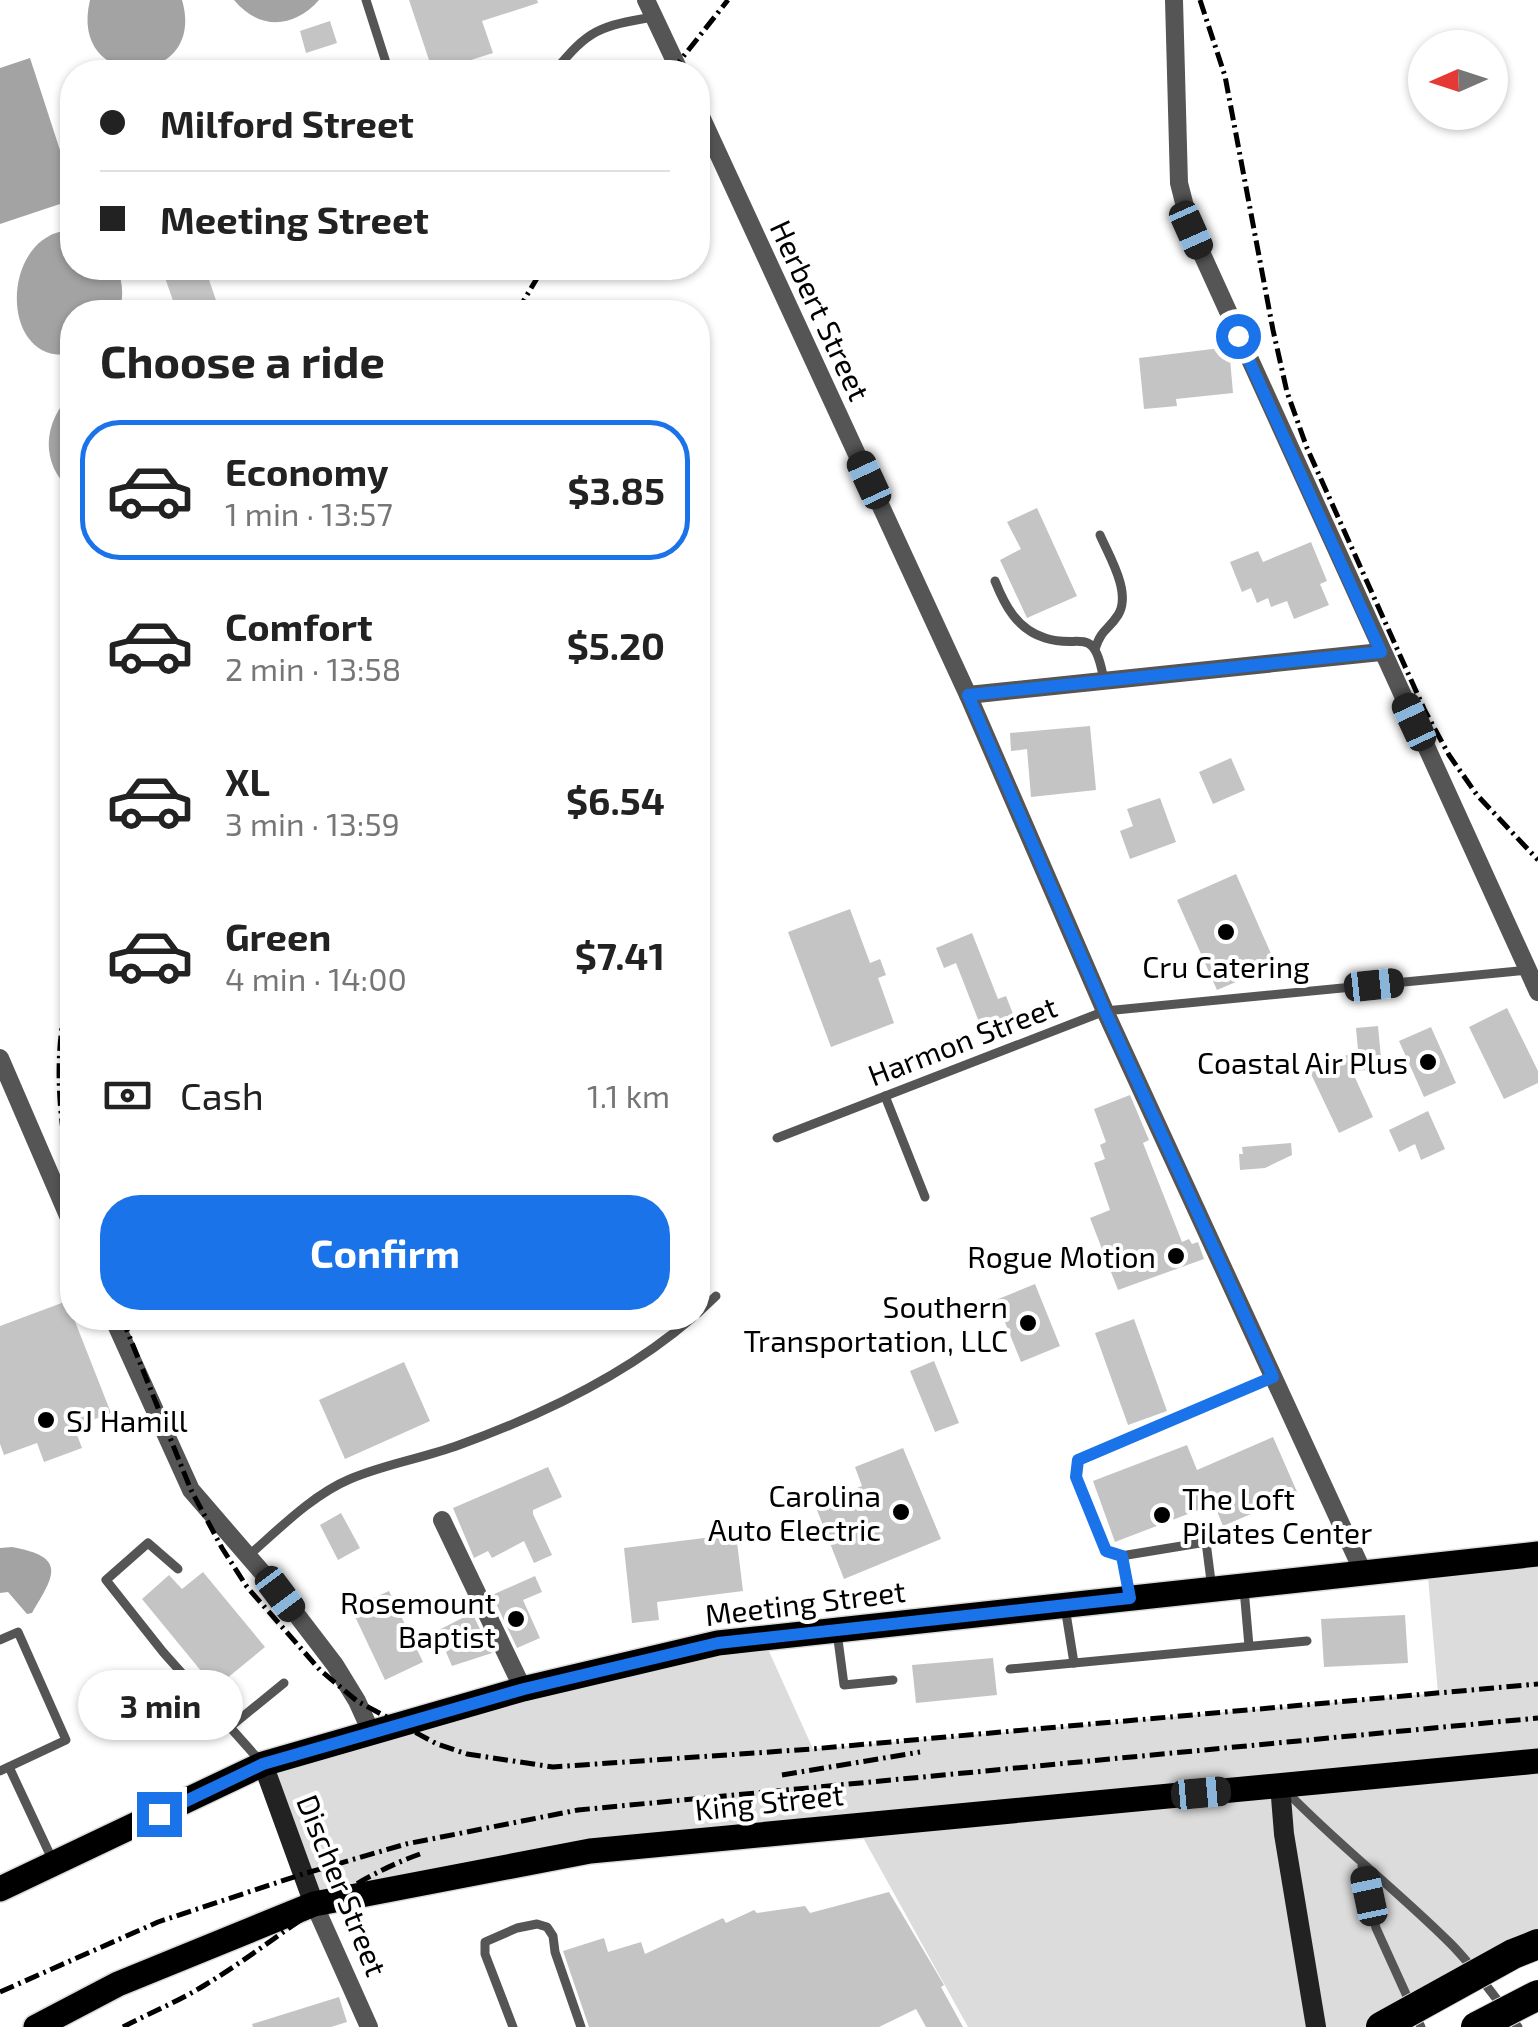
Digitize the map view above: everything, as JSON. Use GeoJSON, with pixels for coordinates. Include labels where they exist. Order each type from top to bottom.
{"type":"FeatureCollection","features":[{"type":"Feature","properties":{"kind":"highway"},"geometry":{"type":"LineString","coordinates":[[1381,2027],[1538,1944]]}},
{"type":"Feature","properties":{"kind":"highway"},"geometry":{"type":"LineString","coordinates":[[1476,2027],[1538,1995]]}},
{"type":"Feature","properties":{"kind":"main road","name":"Meeting Street"},"geometry":{"type":"LineString","coordinates":[[0,1889],[263,1764],[524,1689],[718,1643],[1538,1554]]}},
{"type":"Feature","properties":{"kind":"main road","name":"King Street"},"geometry":{"type":"LineString","coordinates":[[36,2027],[118,1984],[314,1904],[590,1851],[1538,1761]]}},
{"type":"Feature","properties":{"kind":"street"},"geometry":{"type":"LineString","coordinates":[[1174,0],[1179,183],[1191,230],[1538,992]]}},
{"type":"Feature","properties":{"kind":"street"},"geometry":{"type":"LineString","coordinates":[[650,8],[674,60]]}},
{"type":"Feature","properties":{"kind":"street","name":"Herbert Street"},"geometry":{"type":"LineString","coordinates":[[710,136],[968,695],[1105,1011],[1363,1572]]}},
{"type":"Feature","properties":{"kind":"street"},"geometry":{"type":"LineString","coordinates":[[968,695],[1381,652]]}},
{"type":"Feature","properties":{"kind":"street"},"geometry":{"type":"LineString","coordinates":[[0,1058],[60,1181]]}},
{"type":"Feature","properties":{"kind":"street"},"geometry":{"type":"LineString","coordinates":[[118,1330],[191,1490],[334,1665],[358,1701],[372,1734]]}},
{"type":"Feature","properties":{"kind":"street"},"geometry":{"type":"LineString","coordinates":[[442,1520],[524,1689]]}},
{"type":"Feature","properties":{"kind":"street","name":"Discher Street"},"geometry":{"type":"LineString","coordinates":[[263,1764],[314,1904],[369,2027]]}},
{"type":"Feature","properties":{"kind":"street"},"geometry":{"type":"LineString","coordinates":[[1280,1785],[1284,1834],[1316,2027]]}},
{"type":"Feature","properties":{"kind":"lane"},"geometry":{"type":"LineString","coordinates":[[366,0],[385,60]]}},
{"type":"Feature","properties":{"kind":"lane"},"geometry":{"type":"LineString","coordinates":[[565,60],[591,32],[650,8]]}},
{"type":"Feature","properties":{"kind":"lane"},"geometry":{"type":"LineString","coordinates":[[1100,535],[1120,586],[1122,606],[1116,619],[1100,632],[1095,649],[1104,681]]}},
{"type":"Feature","properties":{"kind":"lane"},"geometry":{"type":"LineString","coordinates":[[994,581],[1005,606],[1027,630],[1049,640],[1081,640],[1095,649]]}},
{"type":"Feature","properties":{"kind":"lane","name":"Harmon Street"},"geometry":{"type":"LineString","coordinates":[[777,1138],[1105,1011],[1528,970]]}},
{"type":"Feature","properties":{"kind":"lane"},"geometry":{"type":"LineString","coordinates":[[885,1096],[925,1197]]}},
{"type":"Feature","properties":{"kind":"lane"},"geometry":{"type":"LineString","coordinates":[[710,1301],[716,1296]]}},
{"type":"Feature","properties":{"kind":"lane"},"geometry":{"type":"LineString","coordinates":[[247,1556],[294,1516],[348,1480],[458,1445],[549,1410],[677,1330]]}},
{"type":"Feature","properties":{"kind":"lane"},"geometry":{"type":"LineString","coordinates":[[1212,1589],[1206,1542],[1122,1556],[1106,1551],[1076,1477],[1078,1460],[1273,1377]]}},
{"type":"Feature","properties":{"kind":"lane"},"geometry":{"type":"LineString","coordinates":[[178,1569],[148,1542],[106,1580],[163,1652],[263,1764]]}},
{"type":"Feature","properties":{"kind":"lane"},"geometry":{"type":"LineString","coordinates":[[1122,1556],[1130,1598]]}},
{"type":"Feature","properties":{"kind":"lane"},"geometry":{"type":"LineString","coordinates":[[1244,1586],[1248,1646]]}},
{"type":"Feature","properties":{"kind":"lane"},"geometry":{"type":"LineString","coordinates":[[1064,1605],[1074,1663]]}},
{"type":"Feature","properties":{"kind":"lane"},"geometry":{"type":"LineString","coordinates":[[837,1630],[844,1684],[892,1680]]}},
{"type":"Feature","properties":{"kind":"lane"},"geometry":{"type":"LineString","coordinates":[[0,1640],[18,1632],[66,1740],[4,1769],[54,1863]]}},
{"type":"Feature","properties":{"kind":"lane"},"geometry":{"type":"LineString","coordinates":[[1010,1670],[1307,1641]]}},
{"type":"Feature","properties":{"kind":"lane"},"geometry":{"type":"LineString","coordinates":[[230,1727],[284,1683]]}},
{"type":"Feature","properties":{"kind":"lane"},"geometry":{"type":"LineString","coordinates":[[1280,1785],[1324,1831],[1454,1946],[1518,2027]]}},
{"type":"Feature","properties":{"kind":"lane"},"geometry":{"type":"LineString","coordinates":[[1362,1863],[1376,1928],[1421,2027]]}},
{"type":"Feature","properties":{"kind":"lane"},"geometry":{"type":"LineString","coordinates":[[513,2027],[485,1954],[485,1942],[537,1924],[547,1926],[554,1936],[581,2027]]}},
{"type":"Feature","properties":{"kind":"shaded area"},"geometry":{"type":"Polygon","coordinates":[[[90,0],[182,0],[185,29],[175,51],[163,60],[109,60],[98,52],[88,31],[90,0]]]}},
{"type":"Feature","properties":{"kind":"shaded area"},"geometry":{"type":"Polygon","coordinates":[[[234,0],[319,0],[298,16],[276,22],[254,17],[234,0]]]}},
{"type":"Feature","properties":{"kind":"shaded area"},"geometry":{"type":"Polygon","coordinates":[[[30,58],[60,150],[60,204],[0,224],[0,68],[30,58]]]}},
{"type":"Feature","properties":{"kind":"shaded area"},"geometry":{"type":"Polygon","coordinates":[[[60,232],[60,280],[121,280],[122,300],[60,300],[60,354],[48,353],[31,342],[21,324],[17,302],[19,278],[28,257],[42,240],[60,232]]]}},
{"type":"Feature","properties":{"kind":"shaded area"},"geometry":{"type":"Polygon","coordinates":[[[60,408],[60,479],[50,456],[55,417],[60,408]]]}},
{"type":"Feature","properties":{"kind":"shaded area"},"geometry":{"type":"Polygon","coordinates":[[[0,1548],[30,1551],[49,1562],[50,1578],[32,1613],[27,1614],[8,1592],[0,1593],[0,1548]]]}},
{"type":"Feature","properties":{"kind":"shaded area"},"geometry":{"type":"Polygon","coordinates":[[[1538,1554],[1538,1944],[1381,2027],[968,2027],[856,1825],[590,1851],[314,1904],[263,1764],[763,1638],[813,1749],[1438,1693],[1427,1566],[1538,1554]]]}},
{"type":"Feature","properties":{"kind":"building"},"geometry":{"type":"Polygon","coordinates":[[[409,0],[537,0],[538,3],[482,21],[493,53],[471,60],[429,60],[409,0]]]}},
{"type":"Feature","properties":{"kind":"building"},"geometry":{"type":"Polygon","coordinates":[[[330,21],[337,43],[306,53],[300,31],[330,21]]]}},
{"type":"Feature","properties":{"kind":"building"},"geometry":{"type":"Polygon","coordinates":[[[166,280],[209,280],[216,300],[173,300],[166,280]]]}},
{"type":"Feature","properties":{"kind":"building"},"geometry":{"type":"Polygon","coordinates":[[[1229,347],[1233,393],[1176,399],[1177,406],[1144,409],[1139,358],[1229,347]]]}},
{"type":"Feature","properties":{"kind":"building"},"geometry":{"type":"Polygon","coordinates":[[[1037,508],[1077,596],[1027,618],[1000,560],[1021,549],[1007,522],[1037,508]]]}},
{"type":"Feature","properties":{"kind":"building"},"geometry":{"type":"Polygon","coordinates":[[[1311,542],[1327,581],[1320,584],[1329,605],[1294,619],[1287,601],[1271,607],[1268,598],[1257,603],[1251,588],[1242,592],[1230,562],[1258,551],[1263,562],[1311,542]]]}},
{"type":"Feature","properties":{"kind":"building"},"geometry":{"type":"Polygon","coordinates":[[[1090,726],[1096,790],[1031,797],[1027,749],[1011,751],[1010,733],[1090,726]]]}},
{"type":"Feature","properties":{"kind":"building"},"geometry":{"type":"Polygon","coordinates":[[[1231,758],[1245,790],[1213,804],[1199,772],[1231,758]]]}},
{"type":"Feature","properties":{"kind":"building"},"geometry":{"type":"Polygon","coordinates":[[[1160,798],[1176,842],[1130,859],[1120,831],[1133,826],[1127,809],[1160,798]]]}},
{"type":"Feature","properties":{"kind":"building","name":"Cru Catering"},"geometry":{"type":"Polygon","coordinates":[[[1236,874],[1276,965],[1217,990],[1177,900],[1236,874]]]}},
{"type":"Feature","properties":{"kind":"building"},"geometry":{"type":"Polygon","coordinates":[[[850,909],[870,963],[880,959],[886,975],[878,978],[894,1023],[831,1047],[788,932],[850,909]]]}},
{"type":"Feature","properties":{"kind":"building"},"geometry":{"type":"Polygon","coordinates":[[[972,933],[998,999],[1006,996],[1013,1014],[981,1027],[956,963],[944,968],[936,948],[972,933]]]}},
{"type":"Feature","properties":{"kind":"building"},"geometry":{"type":"Polygon","coordinates":[[[1507,1008],[1538,1071],[1538,1083],[1504,1099],[1469,1027],[1507,1008]]]}},
{"type":"Feature","properties":{"kind":"building"},"geometry":{"type":"Polygon","coordinates":[[[1378,1026],[1382,1069],[1352,1071],[1373,1117],[1339,1133],[1310,1072],[1358,1050],[1356,1028],[1378,1026]]]}},
{"type":"Feature","properties":{"kind":"building","name":"Coastal Air Plus"},"geometry":{"type":"Polygon","coordinates":[[[1431,1027],[1456,1083],[1424,1097],[1399,1041],[1431,1027]]]}},
{"type":"Feature","properties":{"kind":"building"},"geometry":{"type":"Polygon","coordinates":[[[1130,1095],[1149,1140],[1143,1143],[1182,1242],[1198,1242],[1204,1259],[1118,1290],[1090,1218],[1110,1210],[1094,1163],[1105,1159],[1100,1145],[1106,1142],[1094,1109],[1130,1095]]]}},
{"type":"Feature","properties":{"kind":"building"},"geometry":{"type":"Polygon","coordinates":[[[1428,1111],[1445,1149],[1421,1160],[1415,1144],[1399,1152],[1389,1130],[1428,1111]]]}},
{"type":"Feature","properties":{"kind":"building"},"geometry":{"type":"Polygon","coordinates":[[[1291,1143],[1292,1155],[1265,1168],[1240,1170],[1242,1147],[1291,1143]]]}},
{"type":"Feature","properties":{"kind":"building","name":"Southern Transportation, LLC"},"geometry":{"type":"Polygon","coordinates":[[[1035,1284],[1060,1346],[1021,1362],[996,1300],[1035,1284]]]}},
{"type":"Feature","properties":{"kind":"building"},"geometry":{"type":"Polygon","coordinates":[[[60,1304],[60,1330],[78,1330],[111,1413],[74,1427],[82,1448],[44,1462],[37,1443],[4,1455],[0,1444],[0,1326],[60,1304]]]}},
{"type":"Feature","properties":{"kind":"building"},"geometry":{"type":"Polygon","coordinates":[[[1134,1319],[1167,1411],[1128,1425],[1095,1333],[1134,1319]]]}},
{"type":"Feature","properties":{"kind":"building"},"geometry":{"type":"Polygon","coordinates":[[[934,1361],[959,1423],[935,1432],[910,1371],[934,1361]]]}},
{"type":"Feature","properties":{"kind":"building"},"geometry":{"type":"Polygon","coordinates":[[[404,1362],[430,1421],[345,1459],[319,1400],[404,1362]]]}},
{"type":"Feature","properties":{"kind":"building"},"geometry":{"type":"Polygon","coordinates":[[[1273,1437],[1298,1494],[1223,1526],[1214,1504],[1115,1542],[1093,1481],[1187,1445],[1197,1470],[1273,1437]]]}},
{"type":"Feature","properties":{"kind":"building"},"geometry":{"type":"Polygon","coordinates":[[[903,1448],[941,1539],[844,1579],[815,1505],[862,1486],[855,1467],[903,1448]]]}},
{"type":"Feature","properties":{"kind":"building"},"geometry":{"type":"Polygon","coordinates":[[[548,1467],[562,1497],[533,1510],[533,1514],[552,1555],[534,1563],[524,1541],[492,1558],[488,1551],[474,1558],[453,1508],[548,1467]]]}},
{"type":"Feature","properties":{"kind":"building"},"geometry":{"type":"Polygon","coordinates":[[[341,1513],[360,1548],[338,1560],[320,1525],[341,1513]]]}},
{"type":"Feature","properties":{"kind":"building"},"geometry":{"type":"Polygon","coordinates":[[[736,1534],[743,1591],[657,1602],[659,1620],[632,1623],[624,1548],[736,1534]]]}},
{"type":"Feature","properties":{"kind":"building"},"geometry":{"type":"Polygon","coordinates":[[[203,1572],[265,1647],[215,1688],[142,1599],[169,1575],[182,1589],[203,1572]]]}},
{"type":"Feature","properties":{"kind":"building","name":"Rosemount Baptist"},"geometry":{"type":"Polygon","coordinates":[[[535,1576],[542,1592],[523,1600],[540,1638],[517,1648],[492,1595],[535,1576]]]}},
{"type":"Feature","properties":{"kind":"building"},"geometry":{"type":"Polygon","coordinates":[[[389,1591],[423,1662],[385,1680],[351,1608],[389,1591]]]}},
{"type":"Feature","properties":{"kind":"building"},"geometry":{"type":"Polygon","coordinates":[[[472,1613],[492,1653],[452,1666],[437,1631],[472,1613]]]}},
{"type":"Feature","properties":{"kind":"building"},"geometry":{"type":"Polygon","coordinates":[[[1405,1615],[1408,1663],[1324,1667],[1321,1619],[1405,1615]]]}},
{"type":"Feature","properties":{"kind":"building"},"geometry":{"type":"Polygon","coordinates":[[[993,1658],[997,1695],[916,1703],[912,1665],[993,1658]]]}},
{"type":"Feature","properties":{"kind":"building"},"geometry":{"type":"Polygon","coordinates":[[[889,1892],[944,1985],[941,1987],[963,2027],[926,2027],[916,2009],[879,2027],[589,2027],[563,1951],[604,1938],[608,1952],[641,1942],[645,1954],[723,1918],[726,1923],[754,1910],[757,1913],[805,1906],[810,1913],[889,1892]]]}},
{"type":"Feature","properties":{"kind":"building"},"geometry":{"type":"Polygon","coordinates":[[[339,1997],[347,2022],[331,2027],[252,2024],[339,1997]]]}},
{"type":"Feature","properties":{"kind":"railway"},"geometry":{"type":"LineString","coordinates":[[680,60],[728,0]]}},
{"type":"Feature","properties":{"kind":"railway"},"geometry":{"type":"LineString","coordinates":[[1200,0],[1225,76],[1273,330],[1287,392],[1307,448],[1425,711],[1449,755],[1477,795],[1538,860]]}},
{"type":"Feature","properties":{"kind":"railway"},"geometry":{"type":"LineString","coordinates":[[524,300],[536,280]]}},
{"type":"Feature","properties":{"kind":"railway"},"geometry":{"type":"LineString","coordinates":[[60,1046],[60,1094]]}},
{"type":"Feature","properties":{"kind":"railway"},"geometry":{"type":"LineString","coordinates":[[127,1330],[191,1490],[247,1587],[320,1670],[357,1701],[437,1744],[467,1754],[553,1767],[812,1749],[1538,1684]]}},
{"type":"Feature","properties":{"kind":"railway"},"geometry":{"type":"LineString","coordinates":[[0,1992],[158,1922],[303,1874],[406,1844],[578,1810],[1538,1718]]}},
{"type":"Feature","properties":{"kind":"railway"},"geometry":{"type":"LineString","coordinates":[[782,1775],[920,1752]]}},
{"type":"Feature","properties":{"kind":"railway"},"geometry":{"type":"LineString","coordinates":[[123,2027],[205,1985],[363,1880],[420,1854]]}},
{"type":"Feature","properties":{"kind":"place","name":"Cru Catering"},"geometry":{"type":"Point","coordinates":[1226,932]}},
{"type":"Feature","properties":{"kind":"place","name":"Coastal Air Plus"},"geometry":{"type":"Point","coordinates":[1428,1062]}},
{"type":"Feature","properties":{"kind":"place","name":"Rogue Motion"},"geometry":{"type":"Point","coordinates":[1176,1256]}},
{"type":"Feature","properties":{"kind":"place","name":"Southern Transportation, LLC"},"geometry":{"type":"Point","coordinates":[1028,1323]}},
{"type":"Feature","properties":{"kind":"place","name":"SJ Hamill"},"geometry":{"type":"Point","coordinates":[46,1420]}},
{"type":"Feature","properties":{"kind":"place","name":"Carolina Auto Electric"},"geometry":{"type":"Point","coordinates":[901,1512]}},
{"type":"Feature","properties":{"kind":"place","name":"The Loft Pilates Center"},"geometry":{"type":"Point","coordinates":[1162,1515]}},
{"type":"Feature","properties":{"kind":"place","name":"Rosemount Baptist"},"geometry":{"type":"Point","coordinates":[516,1619]}},
{"type":"Feature","properties":{"kind":"route"},"geometry":{"type":"LineString","coordinates":[[159,1814],[263,1764],[524,1689],[718,1643],[1130,1598],[1122,1556],[1106,1551],[1076,1477],[1078,1460],[1273,1377],[1105,1011],[968,695],[1381,652],[1238,336]]}}]}
